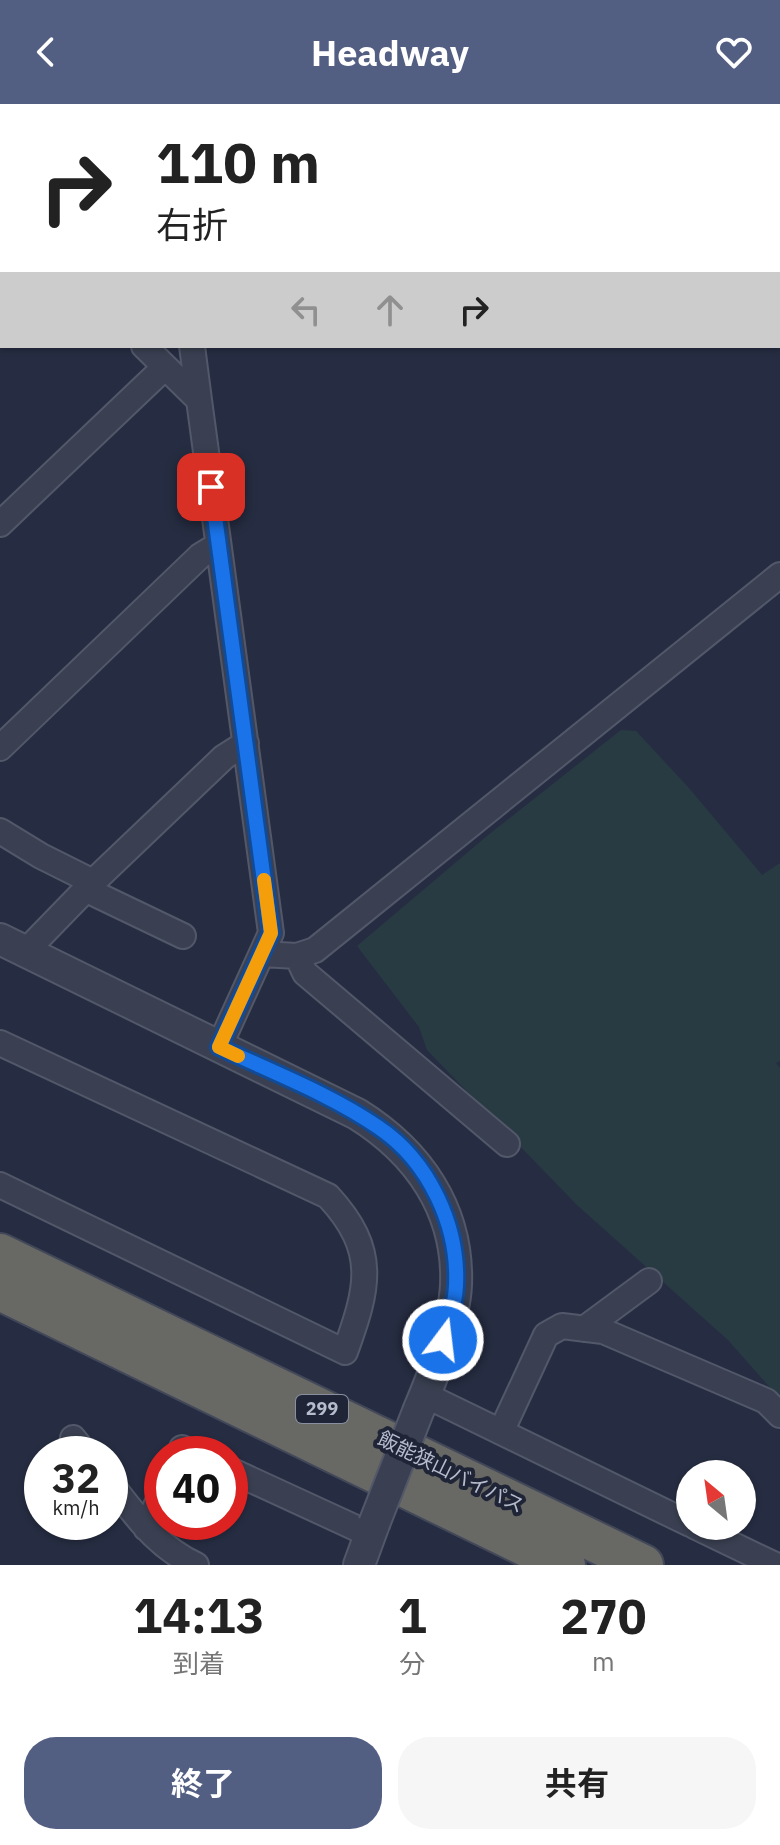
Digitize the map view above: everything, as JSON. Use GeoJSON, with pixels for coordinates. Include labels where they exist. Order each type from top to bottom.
{"type":"FeatureCollection","features":[{"type":"Feature","properties":{"kind":"highway","name":"飯能狭山バイパス"},"geometry":{"type":"LineString","coordinates":[[0,1254],[643,1565]]}},
{"type":"Feature","properties":{"kind":"highway","name":"飯能狭山バイパス"},"geometry":{"type":"LineString","coordinates":[[0,1290],[565,1565]]}},
{"type":"Feature","properties":{"kind":"street"},"geometry":{"type":"LineString","coordinates":[[146,348],[199,400]]}},
{"type":"Feature","properties":{"kind":"street"},"geometry":{"type":"LineString","coordinates":[[192,348],[271,933],[219,1047]]}},
{"type":"Feature","properties":{"kind":"street"},"geometry":{"type":"LineString","coordinates":[[0,524],[165,367]]}},
{"type":"Feature","properties":{"kind":"street"},"geometry":{"type":"LineString","coordinates":[[0,748],[200,556],[218,545]]}},
{"type":"Feature","properties":{"kind":"street"},"geometry":{"type":"LineString","coordinates":[[262,954],[297,956],[315,950],[780,575]]}},
{"type":"Feature","properties":{"kind":"street"},"geometry":{"type":"LineString","coordinates":[[246,743],[224,757],[90,886],[13,945],[357,1114],[400,1144],[433,1189],[452,1240],[456,1286],[451,1315],[422,1402],[359,1565]]}},
{"type":"Feature","properties":{"kind":"street"},"geometry":{"type":"LineString","coordinates":[[0,831],[90,886],[183,936]]}},
{"type":"Feature","properties":{"kind":"street"},"geometry":{"type":"LineString","coordinates":[[297,956],[305,973],[507,1144]]}},
{"type":"Feature","properties":{"kind":"street"},"geometry":{"type":"LineString","coordinates":[[0,1043],[328,1196],[346,1215],[363,1256],[365,1277],[362,1305],[345,1352],[0,1185]]}},
{"type":"Feature","properties":{"kind":"street"},"geometry":{"type":"LineString","coordinates":[[584,1329],[649,1281]]}},
{"type":"Feature","properties":{"kind":"street"},"geometry":{"type":"LineString","coordinates":[[501,1432],[546,1335],[562,1326],[603,1331],[766,1401],[780,1415]]}},
{"type":"Feature","properties":{"kind":"street"},"geometry":{"type":"LineString","coordinates":[[422,1402],[501,1432],[676,1517]]}},
{"type":"Feature","properties":{"kind":"street"},"geometry":{"type":"LineString","coordinates":[[248,1478],[372,1530]]}},
{"type":"Feature","properties":{"kind":"street"},"geometry":{"type":"LineString","coordinates":[[128,1506],[144,1526]]}},
{"type":"Feature","properties":{"kind":"street"},"geometry":{"type":"LineString","coordinates":[[158,1540],[167,1549],[196,1565]]}},
{"type":"Feature","properties":{"kind":"street"},"geometry":{"type":"LineString","coordinates":[[723,1540],[775,1565]]}},
{"type":"Feature","properties":{"kind":"shaded area"},"geometry":{"type":"Polygon","coordinates":[[[621,730],[636,731],[762,875],[780,863],[780,1061],[776,1063],[780,1068],[780,1399],[728,1340],[577,1205],[427,1050],[419,1027],[357,946],[487,836],[621,730]]]}},
{"type":"Feature","properties":{"kind":"slow traffic"},"geometry":{"type":"LineString","coordinates":[[238,1056],[219,1047],[271,933],[264,880]]}},
{"type":"Feature","properties":{"kind":"route"},"geometry":{"type":"LineString","coordinates":[[211,487],[271,933],[219,1047],[357,1114],[400,1144],[416,1163],[442,1207],[452,1240],[456,1286],[443,1340]]}}]}
